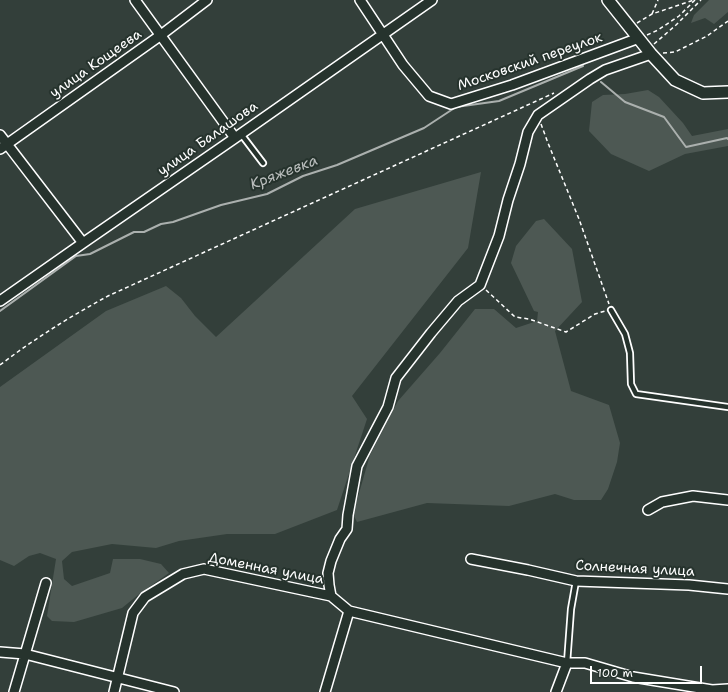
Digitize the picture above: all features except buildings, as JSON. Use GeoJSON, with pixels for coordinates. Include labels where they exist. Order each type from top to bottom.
{"type":"FeatureCollection","features":[{"type":"Feature","properties":{"kind":"street"},"geometry":{"type":"LineString","coordinates":[[135,0],[160,36],[238,136]]}},
{"type":"Feature","properties":{"kind":"street","name":"улица Кощеева"},"geometry":{"type":"LineString","coordinates":[[3,146],[160,36],[207,0]]}},
{"type":"Feature","properties":{"kind":"street","name":"Московский переулок"},"geometry":{"type":"LineString","coordinates":[[360,0],[403,65],[429,96],[451,104],[512,85],[639,38]]}},
{"type":"Feature","properties":{"kind":"street","name":"улица Балашова"},"geometry":{"type":"LineString","coordinates":[[0,301],[432,0]]}},
{"type":"Feature","properties":{"kind":"street"},"geometry":{"type":"LineString","coordinates":[[608,0],[649,51],[675,80],[703,93],[728,92]]}},
{"type":"Feature","properties":{"kind":"street"},"geometry":{"type":"LineString","coordinates":[[331,596],[328,572],[340,539],[347,529],[348,515],[357,466],[388,407],[396,378],[430,333],[458,301],[480,285],[499,236],[528,132],[538,115],[590,79],[605,70],[649,51]]}},
{"type":"Feature","properties":{"kind":"street"},"geometry":{"type":"LineString","coordinates":[[0,135],[3,146],[83,243]]}},
{"type":"Feature","properties":{"kind":"street"},"geometry":{"type":"LineString","coordinates":[[648,510],[662,502],[693,496],[728,500]]}},
{"type":"Feature","properties":{"kind":"street","name":"Солнечная улица"},"geometry":{"type":"LineString","coordinates":[[471,559],[576,581],[689,585],[728,589]]}},
{"type":"Feature","properties":{"kind":"street","name":"Доменная улица"},"geometry":{"type":"LineString","coordinates":[[114,692],[133,613],[145,597],[183,574],[204,569],[331,596],[349,611]]}},
{"type":"Feature","properties":{"kind":"street"},"geometry":{"type":"LineString","coordinates":[[14,692],[46,583]]}},
{"type":"Feature","properties":{"kind":"street"},"geometry":{"type":"LineString","coordinates":[[325,692],[349,611],[567,663],[585,663],[633,677],[712,690],[728,689]]}},
{"type":"Feature","properties":{"kind":"street"},"geometry":{"type":"LineString","coordinates":[[0,652],[25,654],[174,692]]}},
{"type":"Feature","properties":{"kind":"street"},"geometry":{"type":"LineString","coordinates":[[556,692],[567,663]]}},
{"type":"Feature","properties":{"kind":"lane"},"geometry":{"type":"LineString","coordinates":[[238,136],[264,163]]}},
{"type":"Feature","properties":{"kind":"lane"},"geometry":{"type":"LineString","coordinates":[[611,310],[625,334],[630,353],[631,384],[636,394],[728,407]]}},
{"type":"Feature","properties":{"kind":"lane"},"geometry":{"type":"LineString","coordinates":[[567,663],[571,609],[576,581]]}},
{"type":"Feature","properties":{"kind":"path"},"geometry":{"type":"LineString","coordinates":[[652,14],[658,0]]}},
{"type":"Feature","properties":{"kind":"path"},"geometry":{"type":"LineString","coordinates":[[630,27],[652,14],[694,0]]}},
{"type":"Feature","properties":{"kind":"path"},"geometry":{"type":"LineString","coordinates":[[639,38],[658,30],[679,16],[694,0]]}},
{"type":"Feature","properties":{"kind":"path"},"geometry":{"type":"LineString","coordinates":[[649,51],[701,0]]}},
{"type":"Feature","properties":{"kind":"path"},"geometry":{"type":"LineString","coordinates":[[649,51],[675,52],[707,36],[728,21]]}},
{"type":"Feature","properties":{"kind":"path"},"geometry":{"type":"LineString","coordinates":[[0,365],[53,328],[85,308],[121,290],[554,93]]}},
{"type":"Feature","properties":{"kind":"path"},"geometry":{"type":"LineString","coordinates":[[480,285],[507,308],[515,317],[529,318],[566,332],[595,314],[611,310],[579,219],[538,115]]}},
{"type":"Feature","properties":{"kind":"shaded area"},"geometry":{"type":"Polygon","coordinates":[[[709,0],[728,0],[728,12],[714,24],[705,18],[691,23],[694,15],[709,0]]]}},
{"type":"Feature","properties":{"kind":"shaded area"},"geometry":{"type":"Polygon","coordinates":[[[648,90],[659,97],[683,123],[692,136],[728,129],[728,146],[685,154],[649,171],[611,154],[589,131],[592,102],[603,95],[625,94],[648,90]]]}},
{"type":"Feature","properties":{"kind":"shaded area"},"geometry":{"type":"Polygon","coordinates":[[[481,172],[468,248],[352,396],[367,419],[337,510],[275,534],[227,534],[179,541],[156,548],[112,544],[72,552],[62,561],[64,579],[72,586],[110,573],[113,559],[140,559],[161,564],[169,573],[122,608],[74,622],[52,621],[47,616],[56,559],[40,553],[29,556],[14,566],[0,560],[0,387],[106,311],[166,286],[181,298],[195,316],[216,337],[355,209],[481,172]]]}},
{"type":"Feature","properties":{"kind":"shaded area"},"geometry":{"type":"Polygon","coordinates":[[[544,219],[572,249],[582,302],[555,331],[571,391],[609,405],[620,443],[617,462],[608,489],[601,500],[574,500],[555,494],[509,506],[427,503],[357,522],[353,514],[370,455],[398,401],[440,353],[475,309],[494,309],[516,328],[537,321],[538,312],[534,311],[511,263],[516,246],[536,221],[544,219]]]}},
{"type":"Feature","properties":{"kind":"waterway","name":"Кряжевка"},"geometry":{"type":"LineString","coordinates":[[0,311],[76,256],[90,254],[134,232],[144,232],[161,224],[173,222],[221,205],[267,194],[303,176],[337,165],[424,128],[456,107],[499,101],[583,66]]}},
{"type":"Feature","properties":{"kind":"waterway","name":"Кряжевка"},"geometry":{"type":"LineString","coordinates":[[601,82],[625,102],[664,117],[686,147],[728,139]]}}]}
